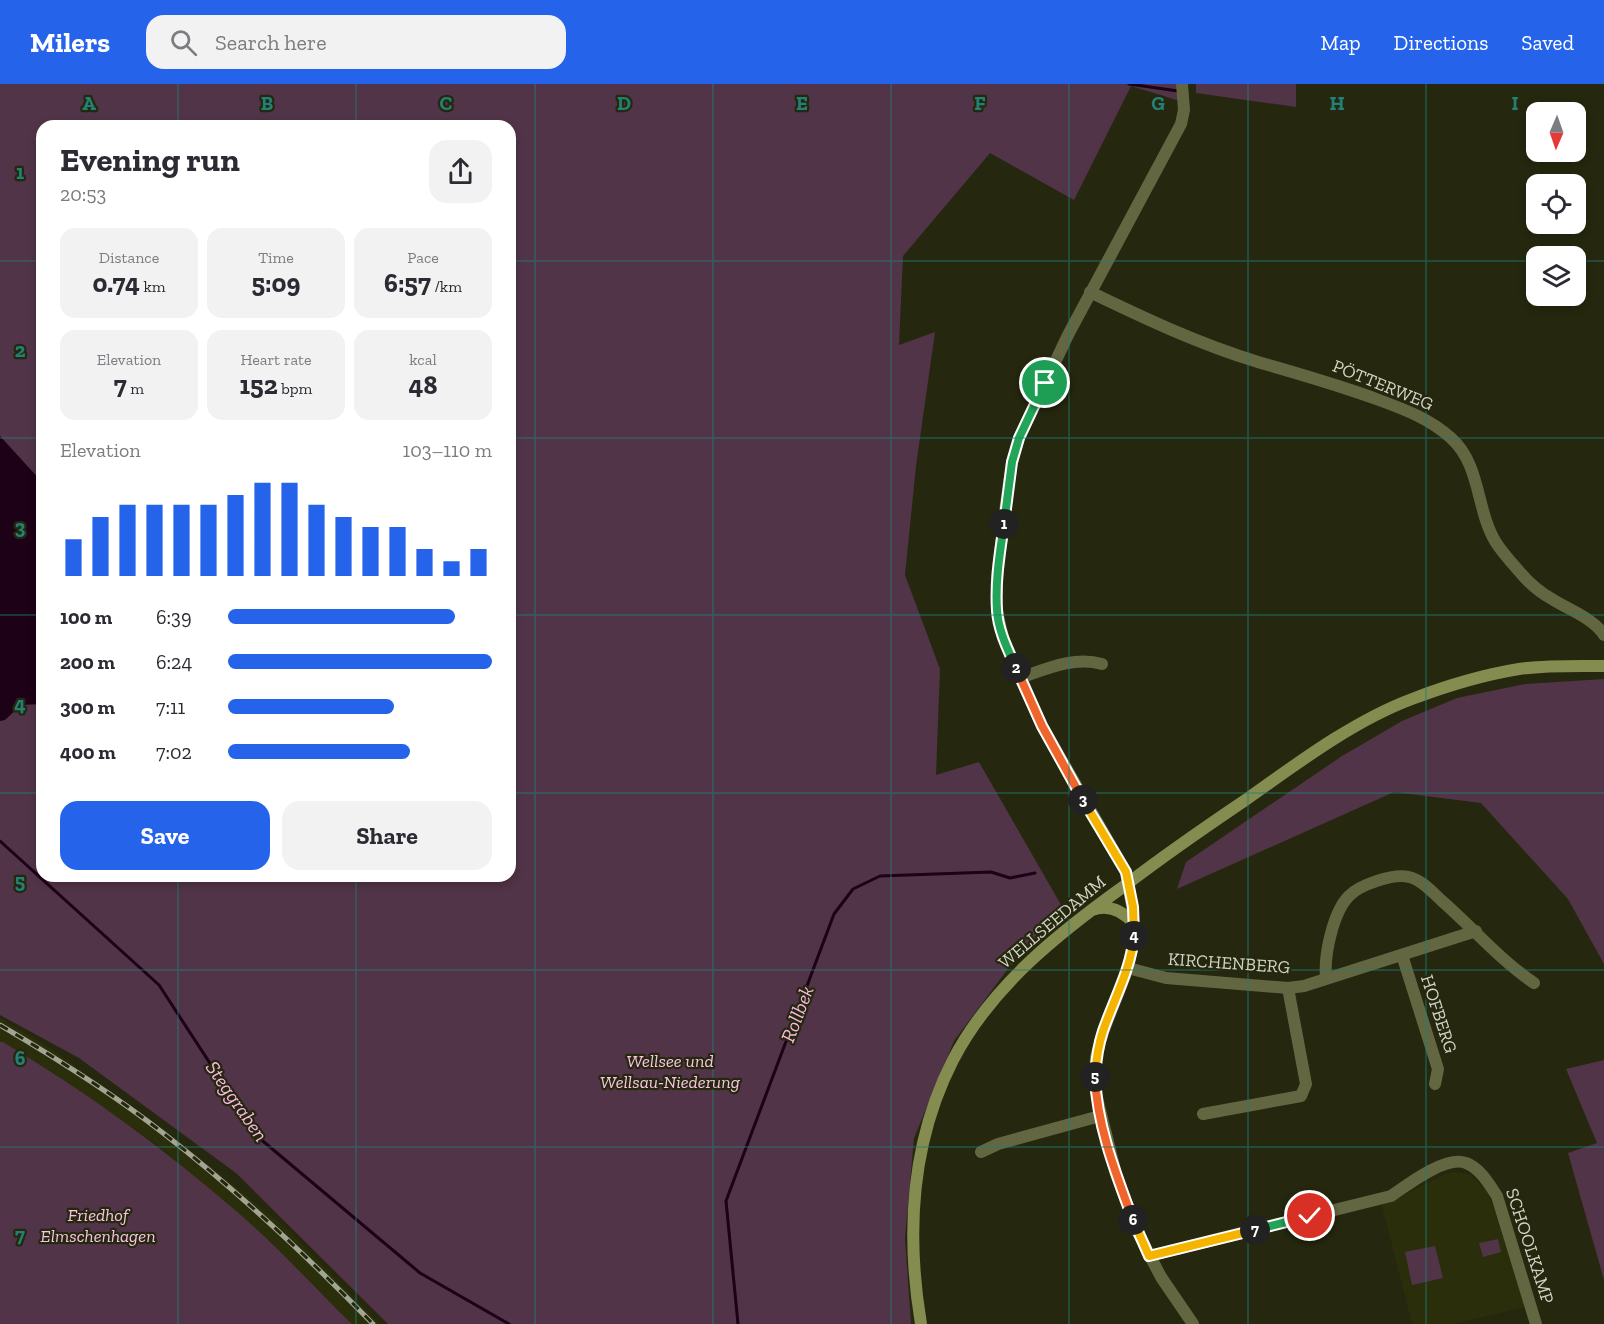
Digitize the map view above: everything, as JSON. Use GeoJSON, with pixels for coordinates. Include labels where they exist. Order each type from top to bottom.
{"type":"FeatureCollection","features":[{"type":"Feature","properties":{"kind":"main road","name":"WELLSEEDAMM"},"geometry":{"type":"LineString","coordinates":[[921,1324],[914,1263],[913,1206],[922,1144],[939,1093],[960,1048],[990,1004],[1019,971],[1089,911],[1128,882],[1300,762],[1395,706],[1442,689],[1495,674],[1543,667],[1604,666]]}},
{"type":"Feature","properties":{"kind":"main road"},"geometry":{"type":"LineString","coordinates":[[1089,911],[1106,908],[1117,910],[1124,913],[1134,924]]}},
{"type":"Feature","properties":{"kind":"street"},"geometry":{"type":"LineString","coordinates":[[1182,84],[1184,110],[1181,124],[1090,292],[1019,438],[1012,462],[997,577],[997,611],[1003,638],[1042,726],[1126,872],[1134,938],[1128,968],[1102,1032],[1096,1056],[1095,1079],[1100,1116],[1116,1174],[1138,1233],[1161,1277],[1193,1324]]}},
{"type":"Feature","properties":{"kind":"street","name":"PÖTTERWEG"},"geometry":{"type":"LineString","coordinates":[[1090,292],[1177,334],[1354,391],[1417,414],[1434,424],[1453,439],[1471,467],[1495,541],[1518,571],[1550,598],[1594,624],[1604,635]]}},
{"type":"Feature","properties":{"kind":"street"},"geometry":{"type":"LineString","coordinates":[[1020,678],[1067,663],[1091,661],[1102,664]]}},
{"type":"Feature","properties":{"kind":"street"},"geometry":{"type":"LineString","coordinates":[[1326,978],[1325,963],[1338,912],[1343,903],[1356,890],[1391,876],[1409,877],[1419,881],[1476,931],[1516,971],[1534,983]]}},
{"type":"Feature","properties":{"kind":"street","name":"KIRCHENBERG"},"geometry":{"type":"LineString","coordinates":[[1128,968],[1166,978],[1287,988],[1304,986],[1476,931]]}},
{"type":"Feature","properties":{"kind":"street","name":"HOFBERG"},"geometry":{"type":"LineString","coordinates":[[1402,955],[1438,1069],[1435,1084]]}},
{"type":"Feature","properties":{"kind":"street"},"geometry":{"type":"LineString","coordinates":[[1203,1114],[1301,1096],[1306,1084],[1287,988]]}},
{"type":"Feature","properties":{"kind":"street"},"geometry":{"type":"LineString","coordinates":[[981,1152],[998,1144],[1100,1116]]}},
{"type":"Feature","properties":{"kind":"street","name":"SCHOOLKAMP"},"geometry":{"type":"LineString","coordinates":[[1149,1256],[1391,1196],[1425,1173],[1454,1161],[1466,1162],[1487,1179],[1497,1196],[1536,1324]]}},
{"type":"Feature","properties":{"kind":"shaded area"},"geometry":{"type":"Polygon","coordinates":[[[0,436],[36,475],[36,704],[21,705],[5,720],[0,721],[0,436]]]}},
{"type":"Feature","properties":{"kind":"shaded area"},"geometry":{"type":"Polygon","coordinates":[[[0,1018],[53,1050],[169,1133],[285,1227],[380,1324],[352,1324],[236,1211],[156,1144],[43,1066],[0,1042],[0,1018]]]}},
{"type":"Feature","properties":{"kind":"shaded area"},"geometry":{"type":"Polygon","coordinates":[[[1456,1172],[1471,1175],[1487,1192],[1499,1217],[1525,1307],[1454,1324],[1412,1324],[1382,1206],[1445,1174],[1456,1172]]]}},
{"type":"Feature","properties":{"kind":"green space","name":"Wellsee und Wellsau-Niederung"},"geometry":{"type":"Polygon","coordinates":[[[0,84],[1178,84],[1183,102],[1131,86],[1074,200],[990,153],[903,256],[899,345],[935,332],[916,466],[905,575],[940,669],[936,775],[979,762],[1068,917],[1010,966],[954,1041],[914,1138],[905,1238],[911,1324],[388,1324],[236,1173],[79,1058],[0,1015],[0,84]]]}},
{"type":"Feature","properties":{"kind":"green space"},"geometry":{"type":"Polygon","coordinates":[[[1196,84],[1296,84],[1296,107],[1196,93],[1196,84]]]}},
{"type":"Feature","properties":{"kind":"green space"},"geometry":{"type":"Polygon","coordinates":[[[1604,679],[1604,964],[1568,899],[1481,803],[1394,792],[1177,889],[1186,862],[1342,756],[1402,721],[1457,698],[1525,684],[1604,679]]]}},
{"type":"Feature","properties":{"kind":"green space","name":"Friedhof Elmschenhagen"},"geometry":{"type":"Polygon","coordinates":[[[0,1042],[34,1061],[93,1100],[179,1164],[250,1223],[352,1324],[0,1324],[0,1042]]]}},
{"type":"Feature","properties":{"kind":"green space"},"geometry":{"type":"Polygon","coordinates":[[[1604,1060],[1604,1280],[1568,1153],[1597,1143],[1566,1069],[1604,1060]]]}},
{"type":"Feature","properties":{"kind":"green space"},"geometry":{"type":"Polygon","coordinates":[[[1498,1239],[1501,1252],[1483,1257],[1479,1243],[1498,1239]]]}},
{"type":"Feature","properties":{"kind":"green space"},"geometry":{"type":"Polygon","coordinates":[[[1435,1246],[1443,1278],[1412,1285],[1405,1252],[1435,1246]]]}},
{"type":"Feature","properties":{"kind":"waterway"},"geometry":{"type":"LineString","coordinates":[[1129,84],[1178,91]]}},
{"type":"Feature","properties":{"kind":"waterway","name":"Steggraben"},"geometry":{"type":"LineString","coordinates":[[0,841],[36,874]]}},
{"type":"Feature","properties":{"kind":"waterway","name":"Rollbek"},"geometry":{"type":"LineString","coordinates":[[738,1324],[726,1201],[834,914],[853,889],[880,876],[991,872],[1010,878],[1035,873]]}},
{"type":"Feature","properties":{"kind":"waterway","name":"Steggraben"},"geometry":{"type":"LineString","coordinates":[[45,882],[159,985],[258,1137],[420,1273],[509,1324]]}},
{"type":"Feature","properties":{"kind":"railway"},"geometry":{"type":"LineString","coordinates":[[0,1025],[104,1090],[191,1155],[271,1225],[373,1324]]}},
{"type":"Feature","properties":{"kind":"route"},"geometry":{"type":"LineString","coordinates":[[1045,383],[1019,438],[1012,462],[997,577],[997,611],[1003,638],[1042,726],[1126,872],[1133,912],[1134,938],[1128,968],[1102,1032],[1096,1056],[1095,1079],[1100,1116],[1116,1174],[1149,1256],[1310,1216]]}}]}
